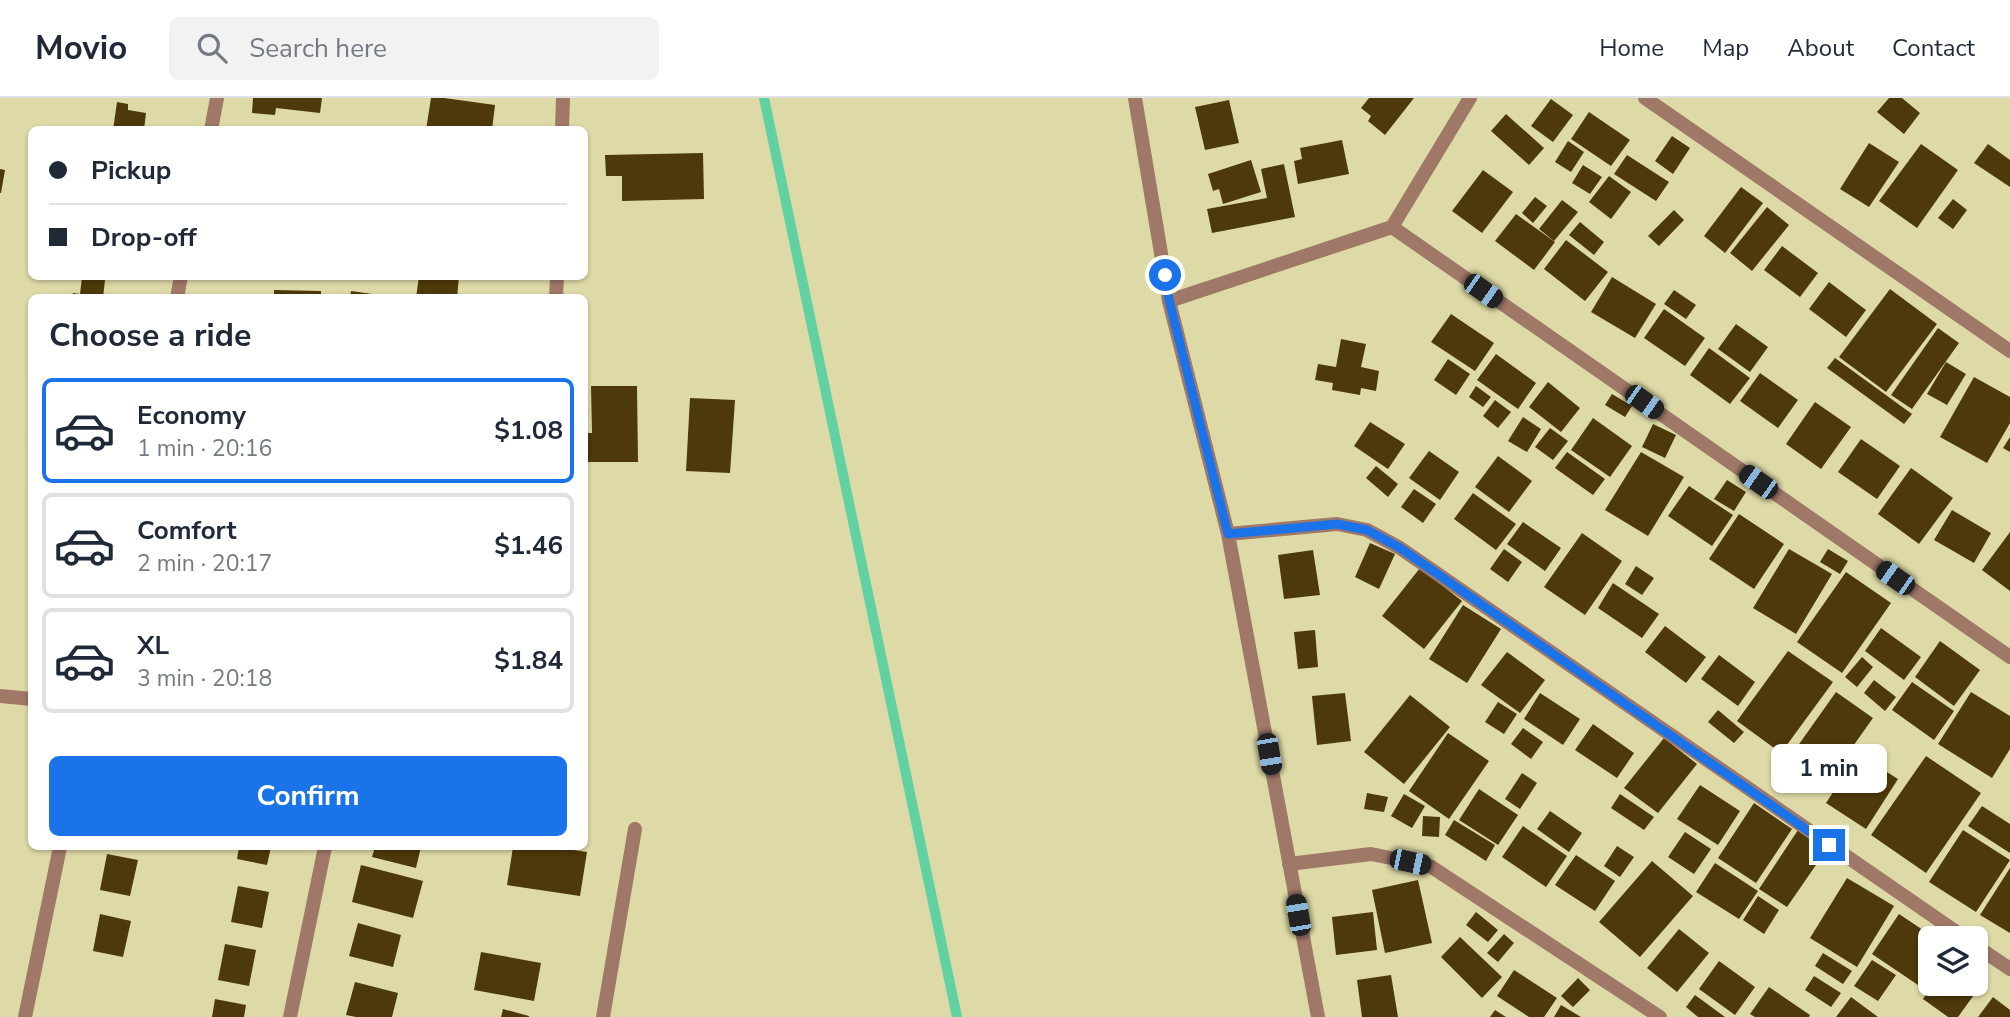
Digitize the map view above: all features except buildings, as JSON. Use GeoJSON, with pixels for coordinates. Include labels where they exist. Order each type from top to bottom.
{"type":"FeatureCollection","features":[{"type":"Feature","properties":{"kind":"street"},"geometry":{"type":"LineString","coordinates":[[212,126],[217,98]]}},
{"type":"Feature","properties":{"kind":"street"},"geometry":{"type":"LineString","coordinates":[[562,126],[564,98]]}},
{"type":"Feature","properties":{"kind":"street"},"geometry":{"type":"LineString","coordinates":[[1135,98],[1169,300],[1228,534],[1318,1017]]}},
{"type":"Feature","properties":{"kind":"street"},"geometry":{"type":"LineString","coordinates":[[1169,300],[1392,227],[1470,98]]}},
{"type":"Feature","properties":{"kind":"street"},"geometry":{"type":"LineString","coordinates":[[1645,98],[2010,351]]}},
{"type":"Feature","properties":{"kind":"street"},"geometry":{"type":"LineString","coordinates":[[1392,227],[2010,657]]}},
{"type":"Feature","properties":{"kind":"street"},"geometry":{"type":"LineString","coordinates":[[1228,534],[1337,524],[1367,530],[1400,548],[1948,926]]}},
{"type":"Feature","properties":{"kind":"street"},"geometry":{"type":"LineString","coordinates":[[0,696],[28,699]]}},
{"type":"Feature","properties":{"kind":"street"},"geometry":{"type":"LineString","coordinates":[[603,1017],[635,829]]}},
{"type":"Feature","properties":{"kind":"street"},"geometry":{"type":"LineString","coordinates":[[24,1017],[59,850]]}},
{"type":"Feature","properties":{"kind":"street"},"geometry":{"type":"LineString","coordinates":[[290,1017],[324,850]]}},
{"type":"Feature","properties":{"kind":"street"},"geometry":{"type":"LineString","coordinates":[[1289,864],[1371,854],[1430,866],[1660,1017]]}},
{"type":"Feature","properties":{"kind":"street"},"geometry":{"type":"LineString","coordinates":[[1988,954],[2010,969]]}},
{"type":"Feature","properties":{"kind":"waterway"},"geometry":{"type":"LineString","coordinates":[[764,98],[957,1017]]}},
{"type":"Feature","properties":{"kind":"route"},"geometry":{"type":"LineString","coordinates":[[1165,275],[1228,534],[1337,524],[1367,530],[1400,548],[1829,845]]}}]}
